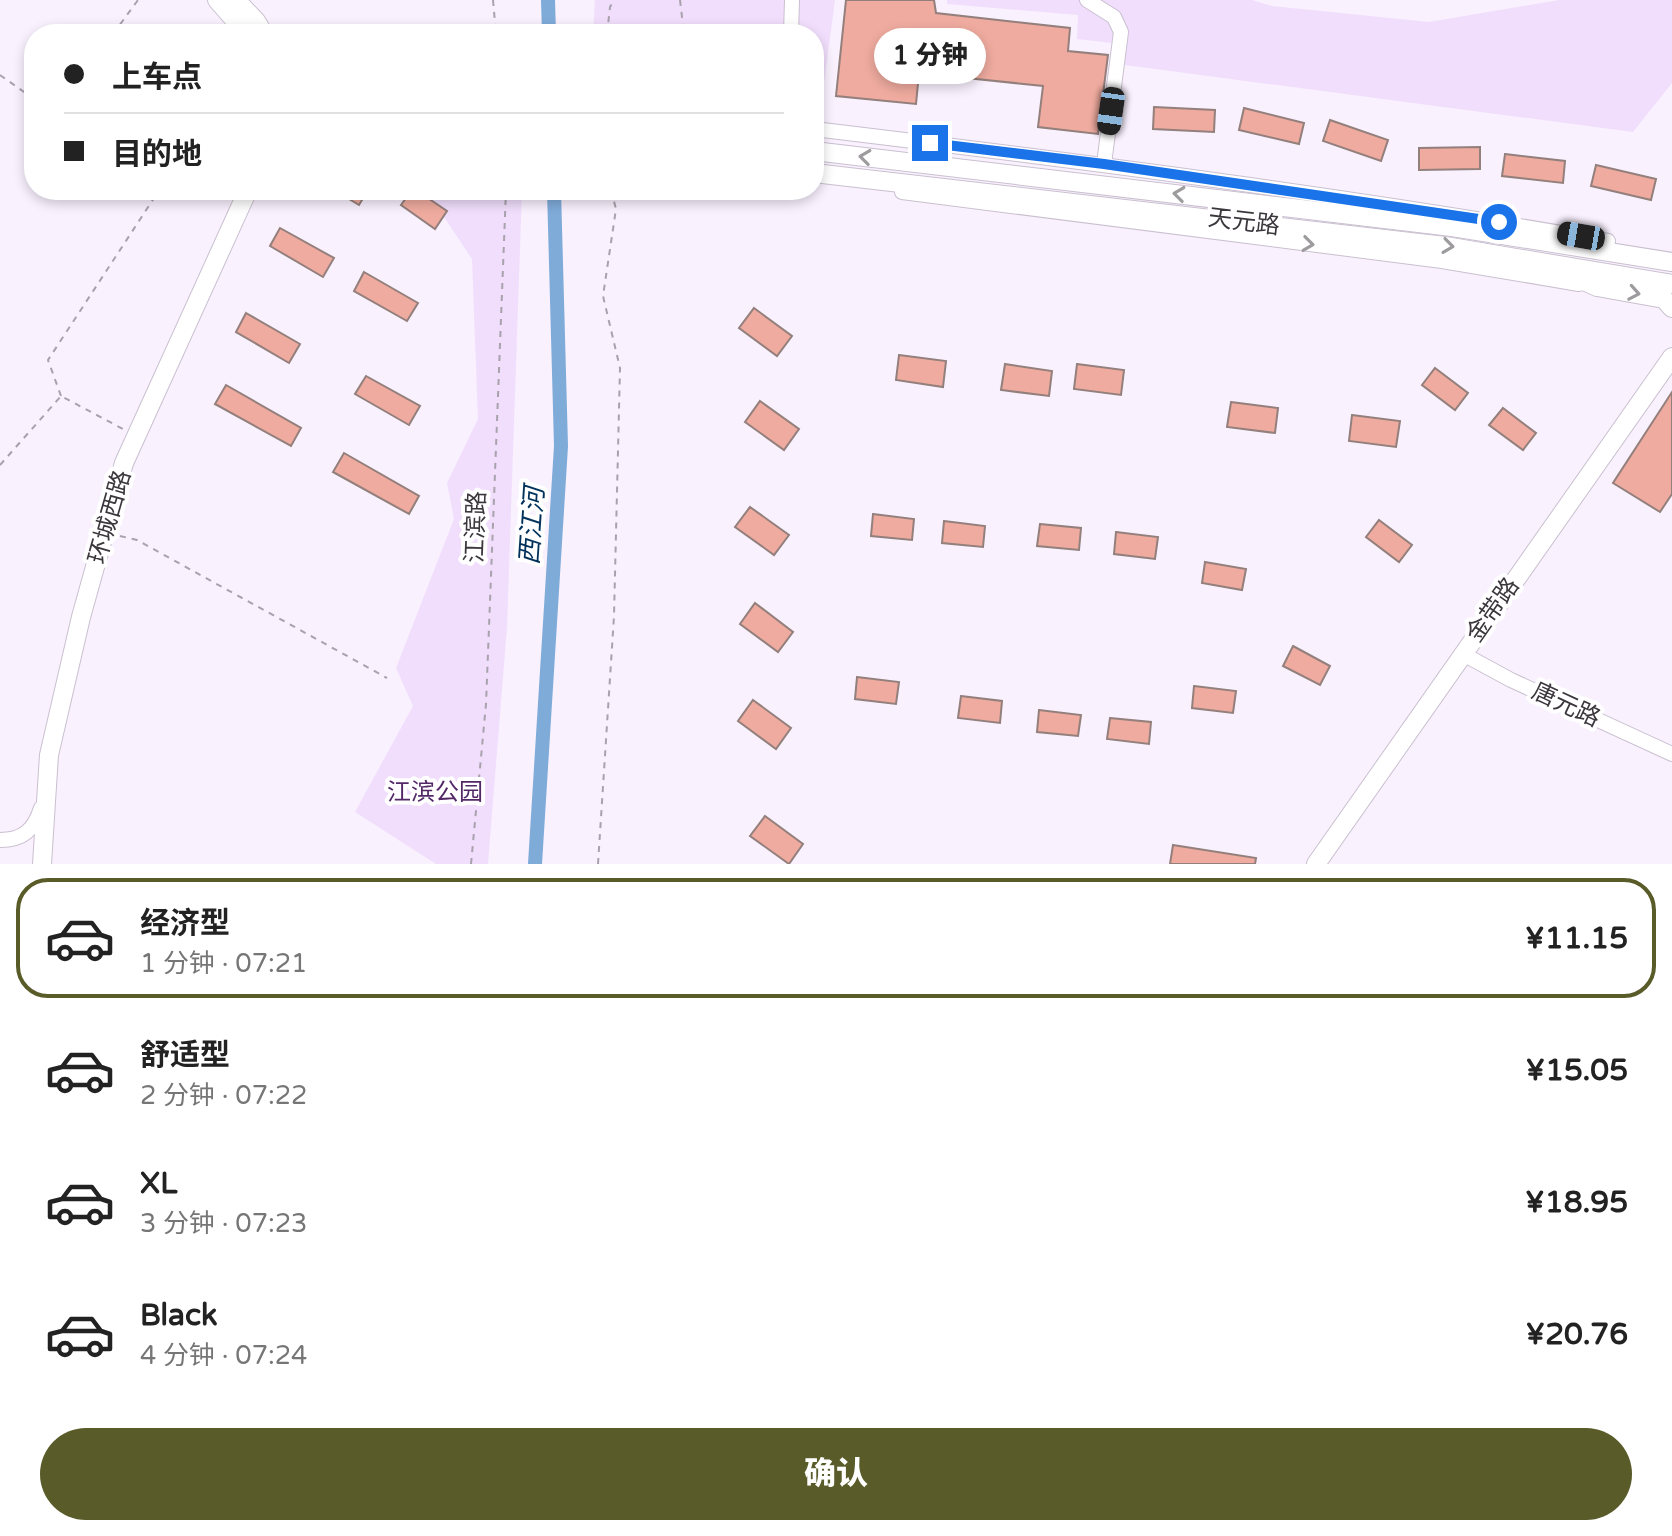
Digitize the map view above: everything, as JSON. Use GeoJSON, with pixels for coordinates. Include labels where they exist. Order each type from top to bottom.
{"type":"FeatureCollection","features":[{"type":"Feature","properties":{"kind":"main road"},"geometry":{"type":"LineString","coordinates":[[217,0],[238,24]]}},
{"type":"Feature","properties":{"kind":"main road"},"geometry":{"type":"LineString","coordinates":[[236,0],[258,24]]}},
{"type":"Feature","properties":{"kind":"main road","name":"天元路"},"geometry":{"type":"LineString","coordinates":[[824,152],[1452,227],[1672,262]]}},
{"type":"Feature","properties":{"kind":"main road","name":"天元路"},"geometry":{"type":"LineString","coordinates":[[824,174],[1445,246],[1672,284]]}},
{"type":"Feature","properties":{"kind":"main road","name":"环城西路"},"geometry":{"type":"LineString","coordinates":[[42,864],[49,755],[81,617],[124,463],[243,200]]}},
{"type":"Feature","properties":{"kind":"main road"},"geometry":{"type":"LineString","coordinates":[[1583,248],[1608,241],[1672,250]]}},
{"type":"Feature","properties":{"kind":"main road"},"geometry":{"type":"LineString","coordinates":[[1541,262],[1597,287],[1664,299],[1672,308]]}},
{"type":"Feature","properties":{"kind":"main road","name":"金带路"},"geometry":{"type":"LineString","coordinates":[[1316,864],[1672,357]]}},
{"type":"Feature","properties":{"kind":"street"},"geometry":{"type":"LineString","coordinates":[[791,24],[792,0]]}},
{"type":"Feature","properties":{"kind":"street"},"geometry":{"type":"LineString","coordinates":[[1087,0],[1114,17],[1121,32],[1104,164]]}},
{"type":"Feature","properties":{"kind":"street"},"geometry":{"type":"LineString","coordinates":[[824,130],[1104,164],[1444,212],[1608,241]]}},
{"type":"Feature","properties":{"kind":"street"},"geometry":{"type":"LineString","coordinates":[[824,182],[1442,261],[1597,287]]}},
{"type":"Feature","properties":{"kind":"street","name":"唐元路"},"geometry":{"type":"LineString","coordinates":[[1463,654],[1511,680],[1672,754]]}},
{"type":"Feature","properties":{"kind":"street"},"geometry":{"type":"LineString","coordinates":[[0,840],[15,840],[36,825],[46,793]]}},
{"type":"Feature","properties":{"kind":"path"},"geometry":{"type":"LineString","coordinates":[[120,24],[138,0]]}},
{"type":"Feature","properties":{"kind":"path"},"geometry":{"type":"LineString","coordinates":[[493,0],[495,24]]}},
{"type":"Feature","properties":{"kind":"path"},"geometry":{"type":"LineString","coordinates":[[608,24],[614,0]]}},
{"type":"Feature","properties":{"kind":"path"},"geometry":{"type":"LineString","coordinates":[[680,0],[683,24]]}},
{"type":"Feature","properties":{"kind":"path"},"geometry":{"type":"LineString","coordinates":[[0,75],[24,92]]}},
{"type":"Feature","properties":{"kind":"path"},"geometry":{"type":"LineString","coordinates":[[136,436],[61,396],[48,360],[153,200]]}},
{"type":"Feature","properties":{"kind":"path","name":"江滨路"},"geometry":{"type":"LineString","coordinates":[[471,864],[486,704],[506,200]]}},
{"type":"Feature","properties":{"kind":"path"},"geometry":{"type":"LineString","coordinates":[[598,864],[614,616],[620,368],[603,296],[616,209],[614,200]]}},
{"type":"Feature","properties":{"kind":"path"},"geometry":{"type":"LineString","coordinates":[[0,465],[61,396]]}},
{"type":"Feature","properties":{"kind":"path"},"geometry":{"type":"LineString","coordinates":[[105,533],[137,540],[387,678]]}},
{"type":"Feature","properties":{"kind":"green space"},"geometry":{"type":"Polygon","coordinates":[[[595,0],[835,0],[824,83],[824,24],[594,24],[595,0]]]}},
{"type":"Feature","properties":{"kind":"green space"},"geometry":{"type":"Polygon","coordinates":[[[947,0],[1252,0],[1272,6],[1429,22],[1559,0],[1672,0],[1672,83],[1633,132],[1125,65],[1121,44],[1077,39],[1078,15],[947,4],[947,0]]]}},
{"type":"Feature","properties":{"kind":"green space","name":"江滨公园"},"geometry":{"type":"Polygon","coordinates":[[[433,200],[522,200],[507,627],[488,864],[436,864],[355,812],[413,706],[396,668],[454,519],[447,483],[478,419],[472,259],[433,200]]]}},
{"type":"Feature","properties":{"kind":"building"},"geometry":{"type":"Polygon","coordinates":[[[846,0],[934,0],[936,13],[1070,28],[1068,51],[1108,55],[1098,134],[1038,127],[1043,86],[919,73],[916,104],[836,96],[846,0]]]}},
{"type":"Feature","properties":{"kind":"building"},"geometry":{"type":"Polygon","coordinates":[[[1154,107],[1215,110],[1214,132],[1153,129],[1154,107]]]}},
{"type":"Feature","properties":{"kind":"building"},"geometry":{"type":"Polygon","coordinates":[[[1244,108],[1304,123],[1299,144],[1239,130],[1244,108]]]}},
{"type":"Feature","properties":{"kind":"building"},"geometry":{"type":"Polygon","coordinates":[[[1330,120],[1388,140],[1381,161],[1323,141],[1330,120]]]}},
{"type":"Feature","properties":{"kind":"building"},"geometry":{"type":"Polygon","coordinates":[[[1480,147],[1480,169],[1419,170],[1419,148],[1480,147]]]}},
{"type":"Feature","properties":{"kind":"building"},"geometry":{"type":"Polygon","coordinates":[[[1505,154],[1565,161],[1563,183],[1502,176],[1505,154]]]}},
{"type":"Feature","properties":{"kind":"building"},"geometry":{"type":"Polygon","coordinates":[[[1596,165],[1656,179],[1651,200],[1591,186],[1596,165]]]}},
{"type":"Feature","properties":{"kind":"building"},"geometry":{"type":"Polygon","coordinates":[[[405,200],[431,200],[447,211],[435,229],[401,205],[405,200]]]}},
{"type":"Feature","properties":{"kind":"building"},"geometry":{"type":"Polygon","coordinates":[[[280,228],[334,258],[323,277],[270,246],[280,228]]]}},
{"type":"Feature","properties":{"kind":"building"},"geometry":{"type":"Polygon","coordinates":[[[364,272],[418,303],[407,321],[354,291],[364,272]]]}},
{"type":"Feature","properties":{"kind":"building"},"geometry":{"type":"Polygon","coordinates":[[[754,308],[792,336],[777,356],[739,328],[754,308]]]}},
{"type":"Feature","properties":{"kind":"building"},"geometry":{"type":"Polygon","coordinates":[[[246,313],[300,344],[289,363],[236,332],[246,313]]]}},
{"type":"Feature","properties":{"kind":"building"},"geometry":{"type":"Polygon","coordinates":[[[899,355],[946,361],[943,387],[896,380],[899,355]]]}},
{"type":"Feature","properties":{"kind":"building"},"geometry":{"type":"Polygon","coordinates":[[[1005,364],[1052,371],[1049,396],[1001,390],[1005,364]]]}},
{"type":"Feature","properties":{"kind":"building"},"geometry":{"type":"Polygon","coordinates":[[[1077,364],[1124,370],[1121,395],[1074,389],[1077,364]]]}},
{"type":"Feature","properties":{"kind":"building"},"geometry":{"type":"Polygon","coordinates":[[[1435,368],[1468,393],[1455,410],[1422,385],[1435,368]]]}},
{"type":"Feature","properties":{"kind":"building"},"geometry":{"type":"Polygon","coordinates":[[[366,376],[420,406],[409,425],[355,394],[366,376]]]}},
{"type":"Feature","properties":{"kind":"building"},"geometry":{"type":"Polygon","coordinates":[[[226,385],[301,428],[291,446],[215,404],[226,385]]]}},
{"type":"Feature","properties":{"kind":"building"},"geometry":{"type":"Polygon","coordinates":[[[1672,392],[1672,494],[1660,512],[1613,483],[1672,392]]]}},
{"type":"Feature","properties":{"kind":"building"},"geometry":{"type":"Polygon","coordinates":[[[760,401],[799,429],[784,450],[745,422],[760,401]]]}},
{"type":"Feature","properties":{"kind":"building"},"geometry":{"type":"Polygon","coordinates":[[[1231,402],[1278,408],[1275,433],[1227,427],[1231,402]]]}},
{"type":"Feature","properties":{"kind":"building"},"geometry":{"type":"Polygon","coordinates":[[[1503,408],[1536,433],[1523,450],[1489,425],[1503,408]]]}},
{"type":"Feature","properties":{"kind":"building"},"geometry":{"type":"Polygon","coordinates":[[[1352,415],[1400,421],[1396,447],[1349,441],[1352,415]]]}},
{"type":"Feature","properties":{"kind":"building"},"geometry":{"type":"Polygon","coordinates":[[[344,453],[419,496],[409,514],[333,472],[344,453]]]}},
{"type":"Feature","properties":{"kind":"building"},"geometry":{"type":"Polygon","coordinates":[[[750,507],[789,535],[774,555],[735,527],[750,507]]]}},
{"type":"Feature","properties":{"kind":"building"},"geometry":{"type":"Polygon","coordinates":[[[873,514],[914,519],[912,540],[871,536],[873,514]]]}},
{"type":"Feature","properties":{"kind":"building"},"geometry":{"type":"Polygon","coordinates":[[[1379,520],[1412,545],[1399,562],[1366,537],[1379,520]]]}},
{"type":"Feature","properties":{"kind":"building"},"geometry":{"type":"Polygon","coordinates":[[[944,521],[985,526],[983,547],[942,543],[944,521]]]}},
{"type":"Feature","properties":{"kind":"building"},"geometry":{"type":"Polygon","coordinates":[[[1040,524],[1081,528],[1079,550],[1037,546],[1040,524]]]}},
{"type":"Feature","properties":{"kind":"building"},"geometry":{"type":"Polygon","coordinates":[[[1116,532],[1158,537],[1155,559],[1114,554],[1116,532]]]}},
{"type":"Feature","properties":{"kind":"building"},"geometry":{"type":"Polygon","coordinates":[[[1205,562],[1246,569],[1242,590],[1202,583],[1205,562]]]}},
{"type":"Feature","properties":{"kind":"building"},"geometry":{"type":"Polygon","coordinates":[[[755,603],[793,632],[778,652],[740,624],[755,603]]]}},
{"type":"Feature","properties":{"kind":"building"},"geometry":{"type":"Polygon","coordinates":[[[1293,646],[1330,666],[1320,685],[1283,666],[1293,646]]]}},
{"type":"Feature","properties":{"kind":"building"},"geometry":{"type":"Polygon","coordinates":[[[857,677],[899,682],[896,704],[855,699],[857,677]]]}},
{"type":"Feature","properties":{"kind":"building"},"geometry":{"type":"Polygon","coordinates":[[[1194,686],[1236,691],[1233,713],[1192,708],[1194,686]]]}},
{"type":"Feature","properties":{"kind":"building"},"geometry":{"type":"Polygon","coordinates":[[[961,696],[1002,701],[1000,723],[958,718],[961,696]]]}},
{"type":"Feature","properties":{"kind":"building"},"geometry":{"type":"Polygon","coordinates":[[[753,700],[791,728],[776,749],[738,721],[753,700]]]}},
{"type":"Feature","properties":{"kind":"building"},"geometry":{"type":"Polygon","coordinates":[[[1039,710],[1081,715],[1078,736],[1037,732],[1039,710]]]}},
{"type":"Feature","properties":{"kind":"building"},"geometry":{"type":"Polygon","coordinates":[[[1110,718],[1151,722],[1149,744],[1107,739],[1110,718]]]}},
{"type":"Feature","properties":{"kind":"building"},"geometry":{"type":"Polygon","coordinates":[[[765,816],[803,844],[789,864],[750,836],[765,816]]]}},
{"type":"Feature","properties":{"kind":"building"},"geometry":{"type":"Polygon","coordinates":[[[1173,845],[1256,858],[1255,864],[1170,864],[1173,845]]]}},
{"type":"Feature","properties":{"kind":"waterway","name":"西江河"},"geometry":{"type":"LineString","coordinates":[[548,0],[549,24]]}},
{"type":"Feature","properties":{"kind":"waterway","name":"西江河"},"geometry":{"type":"LineString","coordinates":[[535,864],[561,446],[554,200]]}},
{"type":"Feature","properties":{"kind":"route"},"geometry":{"type":"LineString","coordinates":[[930,143],[1104,164],[1499,222]]}}]}
